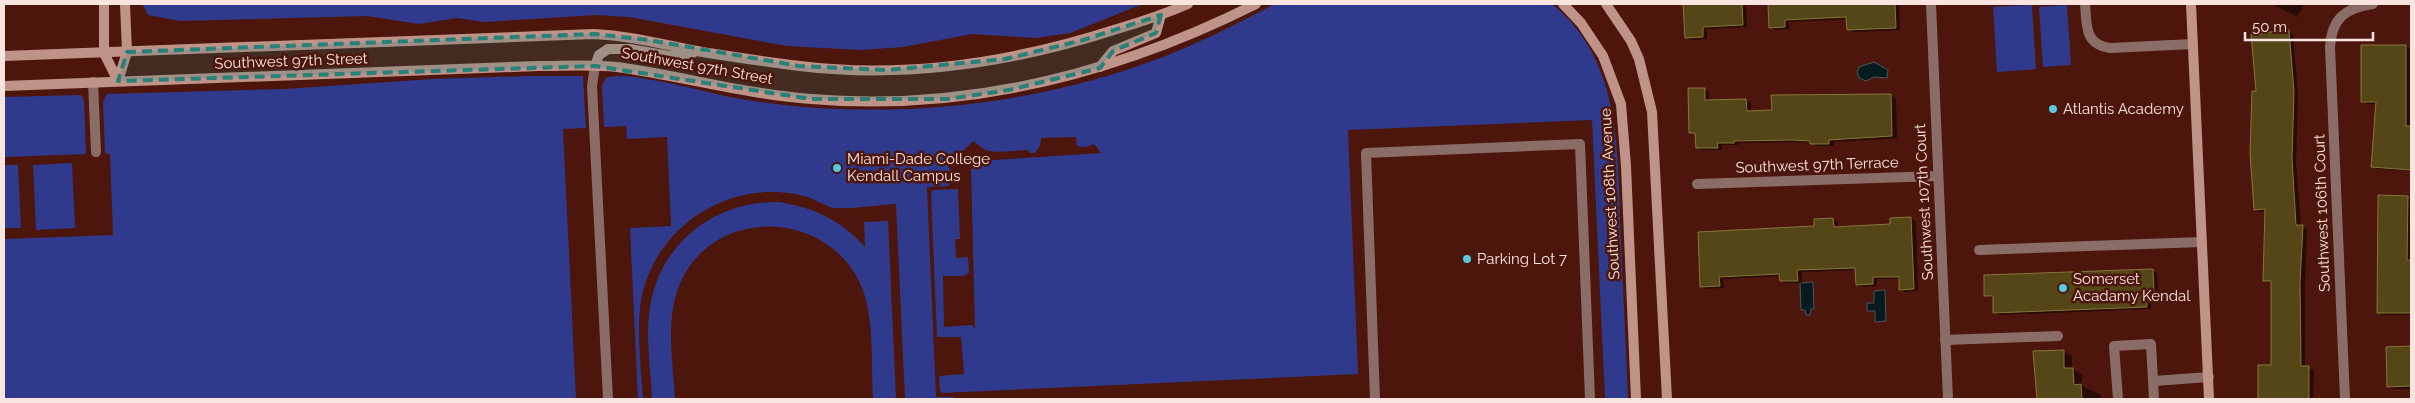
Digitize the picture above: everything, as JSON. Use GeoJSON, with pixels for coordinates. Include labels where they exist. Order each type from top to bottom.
{"type":"FeatureCollection","features":[{"type":"Feature","properties":{"kind":"street"},"geometry":{"type":"LineString","coordinates":[[104,4],[104,53],[118,81]]}},
{"type":"Feature","properties":{"kind":"street"},"geometry":{"type":"LineString","coordinates":[[118,81],[127,52],[125,4]]}},
{"type":"Feature","properties":{"kind":"street","name":"Southwest 97th Street"},"geometry":{"type":"LineString","coordinates":[[4,56],[561,34],[622,36],[701,52],[819,68],[910,69],[1025,55],[1083,40],[1188,4]]}},
{"type":"Feature","properties":{"kind":"street","name":"Southwest 97th Street"},"geometry":{"type":"LineString","coordinates":[[4,86],[538,66],[595,66],[633,70],[760,93],[852,101],[948,98],[1009,90],[1100,68],[1158,49],[1256,4]]}},
{"type":"Feature","properties":{"kind":"street","name":"Southwest 108th Avenue"},"geometry":{"type":"LineString","coordinates":[[1563,4],[1581,23],[1603,56],[1621,104],[1626,166],[1636,399]]}},
{"type":"Feature","properties":{"kind":"street"},"geometry":{"type":"LineString","coordinates":[[1606,4],[1635,50],[1645,76],[1652,112],[1667,399]]}},
{"type":"Feature","properties":{"kind":"street","name":"Southwest 107th Court"},"geometry":{"type":"LineString","coordinates":[[1931,4],[1948,399]]}},
{"type":"Feature","properties":{"kind":"street"},"geometry":{"type":"LineString","coordinates":[[2085,4],[2087,30],[2091,40],[2098,46],[2110,48],[2193,44]]}},
{"type":"Feature","properties":{"kind":"street"},"geometry":{"type":"LineString","coordinates":[[2191,4],[2209,399]]}},
{"type":"Feature","properties":{"kind":"street","name":"Southwest 106th Court"},"geometry":{"type":"LineString","coordinates":[[2345,399],[2330,54],[2334,26],[2347,12],[2373,4]]}},
{"type":"Feature","properties":{"kind":"street"},"geometry":{"type":"LineString","coordinates":[[1100,68],[1113,51],[1156,33],[1160,15]]}},
{"type":"Feature","properties":{"kind":"street"},"geometry":{"type":"LineString","coordinates":[[608,399],[592,86],[595,66],[599,55],[608,49],[630,49],[669,56],[701,52]]}},
{"type":"Feature","properties":{"kind":"street"},"geometry":{"type":"LineString","coordinates":[[93,82],[96,152]]}},
{"type":"Feature","properties":{"kind":"street"},"geometry":{"type":"LineString","coordinates":[[1375,399],[1366,153],[1580,144],[1590,399]]}},
{"type":"Feature","properties":{"kind":"street","name":"Southwest 97th Terrace"},"geometry":{"type":"LineString","coordinates":[[1697,184],[1938,176]]}},
{"type":"Feature","properties":{"kind":"street"},"geometry":{"type":"LineString","coordinates":[[1979,250],[2202,242]]}},
{"type":"Feature","properties":{"kind":"street"},"geometry":{"type":"LineString","coordinates":[[1945,340],[2058,336]]}},
{"type":"Feature","properties":{"kind":"street"},"geometry":{"type":"LineString","coordinates":[[2118,399],[2114,346],[2152,344],[2154,399]]}},
{"type":"Feature","properties":{"kind":"street"},"geometry":{"type":"LineString","coordinates":[[2154,381],[2209,377]]}},
{"type":"Feature","properties":{"kind":"highlighted area"},"geometry":{"type":"Polygon","coordinates":[[[1161,15],[1156,33],[1113,51],[1100,68],[1009,90],[948,99],[811,99],[595,66],[118,81],[127,52],[594,34],[649,40],[799,66],[887,70],[1005,59],[1083,40],[1161,15]]]}},
{"type":"Feature","properties":{"kind":"shaded area"},"geometry":{"type":"Polygon","coordinates":[[[142,4],[1143,4],[1070,33],[1036,38],[972,34],[903,47],[860,50],[787,46],[629,17],[597,15],[484,22],[457,18],[419,24],[367,16],[180,21],[148,15],[142,4]]]}},
{"type":"Feature","properties":{"kind":"shaded area"},"geometry":{"type":"Polygon","coordinates":[[[1275,4],[1552,4],[1575,27],[1593,54],[1604,82],[1612,113],[1619,176],[1628,399],[1605,399],[1592,120],[1348,130],[1358,374],[942,393],[940,391],[939,376],[964,374],[961,337],[937,337],[931,193],[933,190],[958,189],[960,239],[955,239],[956,258],[968,257],[969,273],[963,276],[943,276],[944,327],[972,325],[975,329],[971,169],[979,161],[1101,153],[1094,144],[1086,147],[1077,146],[1076,137],[1041,138],[1040,146],[1035,153],[1030,153],[1028,150],[996,152],[985,150],[973,141],[948,167],[957,176],[948,186],[927,187],[936,397],[954,397],[955,399],[905,399],[896,204],[835,208],[801,195],[773,192],[749,194],[725,200],[704,211],[684,225],[668,242],[654,262],[645,284],[640,308],[639,342],[643,399],[638,399],[630,228],[671,226],[667,137],[627,139],[626,126],[604,127],[602,86],[606,78],[616,76],[649,79],[723,96],[808,107],[862,110],[950,106],[1036,93],[1079,84],[1121,72],[1192,45],[1275,4]]]}},
{"type":"Feature","properties":{"kind":"shaded area"},"geometry":{"type":"Polygon","coordinates":[[[2032,5],[2036,69],[1997,72],[1993,7],[2032,5]]]}},
{"type":"Feature","properties":{"kind":"shaded area"},"geometry":{"type":"Polygon","coordinates":[[[2067,5],[2071,65],[2043,67],[2039,7],[2067,5]]]}},
{"type":"Feature","properties":{"kind":"shaded area"},"geometry":{"type":"Polygon","coordinates":[[[583,76],[586,128],[563,129],[576,399],[4,399],[4,239],[113,235],[110,154],[105,153],[103,102],[107,94],[284,89],[432,79],[583,76]]]}},
{"type":"Feature","properties":{"kind":"shaded area"},"geometry":{"type":"Polygon","coordinates":[[[81,95],[84,100],[86,154],[4,157],[4,97],[81,95]]]}},
{"type":"Feature","properties":{"kind":"shaded area"},"geometry":{"type":"Polygon","coordinates":[[[72,163],[75,228],[36,230],[33,165],[72,163]]]}},
{"type":"Feature","properties":{"kind":"shaded area"},"geometry":{"type":"Polygon","coordinates":[[[4,165],[18,165],[21,228],[4,228],[4,165]]]}},
{"type":"Feature","properties":{"kind":"shaded area"},"geometry":{"type":"Polygon","coordinates":[[[778,202],[803,207],[826,216],[846,229],[865,247],[864,222],[888,221],[896,399],[873,399],[868,310],[860,283],[844,259],[823,242],[798,231],[772,227],[745,229],[720,239],[699,255],[682,279],[676,293],[671,323],[675,399],[652,399],[648,326],[654,291],[662,269],[675,250],[691,233],[709,220],[730,210],[753,204],[778,202]]]}},
{"type":"Feature","properties":{"kind":"water"},"geometry":{"type":"Polygon","coordinates":[[[1874,62],[1888,70],[1887,78],[1874,77],[1866,81],[1859,78],[1857,72],[1859,67],[1874,62]]]}},
{"type":"Feature","properties":{"kind":"water"},"geometry":{"type":"Polygon","coordinates":[[[1813,282],[1814,309],[1811,309],[1810,315],[1806,315],[1805,310],[1801,310],[1800,283],[1813,282]]]}},
{"type":"Feature","properties":{"kind":"water"},"geometry":{"type":"Polygon","coordinates":[[[1885,290],[1886,321],[1875,322],[1875,311],[1867,311],[1867,303],[1874,303],[1874,291],[1885,290]]]}},
{"type":"Feature","properties":{"kind":"building"},"geometry":{"type":"Polygon","coordinates":[[[1683,4],[1742,4],[1743,25],[1703,27],[1703,37],[1685,38],[1683,4]]]}},
{"type":"Feature","properties":{"kind":"building"},"geometry":{"type":"Polygon","coordinates":[[[1768,4],[1895,4],[1896,28],[1847,30],[1846,17],[1785,20],[1785,27],[1769,28],[1768,4]]]}},
{"type":"Feature","properties":{"kind":"building"},"geometry":{"type":"Polygon","coordinates":[[[2289,30],[2294,92],[2292,159],[2296,225],[2303,225],[2300,282],[2301,366],[2309,366],[2309,399],[2258,399],[2258,365],[2271,365],[2271,281],[2263,281],[2265,209],[2254,210],[2250,153],[2252,91],[2256,91],[2251,34],[2289,30]]]}},
{"type":"Feature","properties":{"kind":"building"},"geometry":{"type":"Polygon","coordinates":[[[2361,45],[2406,45],[2406,126],[2411,126],[2411,170],[2371,167],[2376,102],[2361,102],[2361,45]]]}},
{"type":"Feature","properties":{"kind":"building"},"geometry":{"type":"Polygon","coordinates":[[[1688,88],[1705,88],[1705,100],[1746,99],[1747,111],[1772,110],[1771,95],[1891,94],[1892,136],[1829,140],[1829,144],[1810,144],[1810,141],[1792,140],[1734,141],[1734,143],[1717,143],[1718,148],[1696,148],[1695,133],[1689,133],[1688,88]]]}},
{"type":"Feature","properties":{"kind":"building"},"geometry":{"type":"Polygon","coordinates":[[[2378,195],[2408,196],[2407,260],[2411,260],[2411,313],[2377,313],[2378,195]]]}},
{"type":"Feature","properties":{"kind":"building"},"geometry":{"type":"Polygon","coordinates":[[[1911,217],[1914,289],[1899,290],[1899,277],[1873,277],[1873,284],[1856,285],[1855,268],[1797,270],[1798,281],[1780,281],[1779,274],[1719,277],[1720,286],[1700,287],[1698,232],[1814,226],[1814,219],[1833,218],[1834,227],[1890,224],[1890,218],[1911,217]]]}},
{"type":"Feature","properties":{"kind":"building"},"geometry":{"type":"Polygon","coordinates":[[[2153,269],[2154,291],[2146,291],[2147,307],[1993,313],[1993,296],[1984,296],[1984,275],[2153,269]]]}},
{"type":"Feature","properties":{"kind":"building"},"geometry":{"type":"Polygon","coordinates":[[[2411,346],[2411,386],[2387,387],[2386,347],[2411,346]]]}},
{"type":"Feature","properties":{"kind":"building"},"geometry":{"type":"Polygon","coordinates":[[[2064,350],[2064,368],[2073,368],[2074,385],[2081,384],[2082,399],[2037,399],[2033,351],[2064,350]]]}},
{"type":"Feature","properties":{"kind":"place","name":"Atlantis Academy"},"geometry":{"type":"Point","coordinates":[2053,109]}},
{"type":"Feature","properties":{"kind":"place","name":"Miami-Dade College Kendall Campus"},"geometry":{"type":"Point","coordinates":[837,168]}},
{"type":"Feature","properties":{"kind":"place","name":"Parking Lot 7"},"geometry":{"type":"Point","coordinates":[1467,259]}},
{"type":"Feature","properties":{"kind":"place","name":"Somerset Acadamy Kendal"},"geometry":{"type":"Point","coordinates":[2063,288]}}]}
